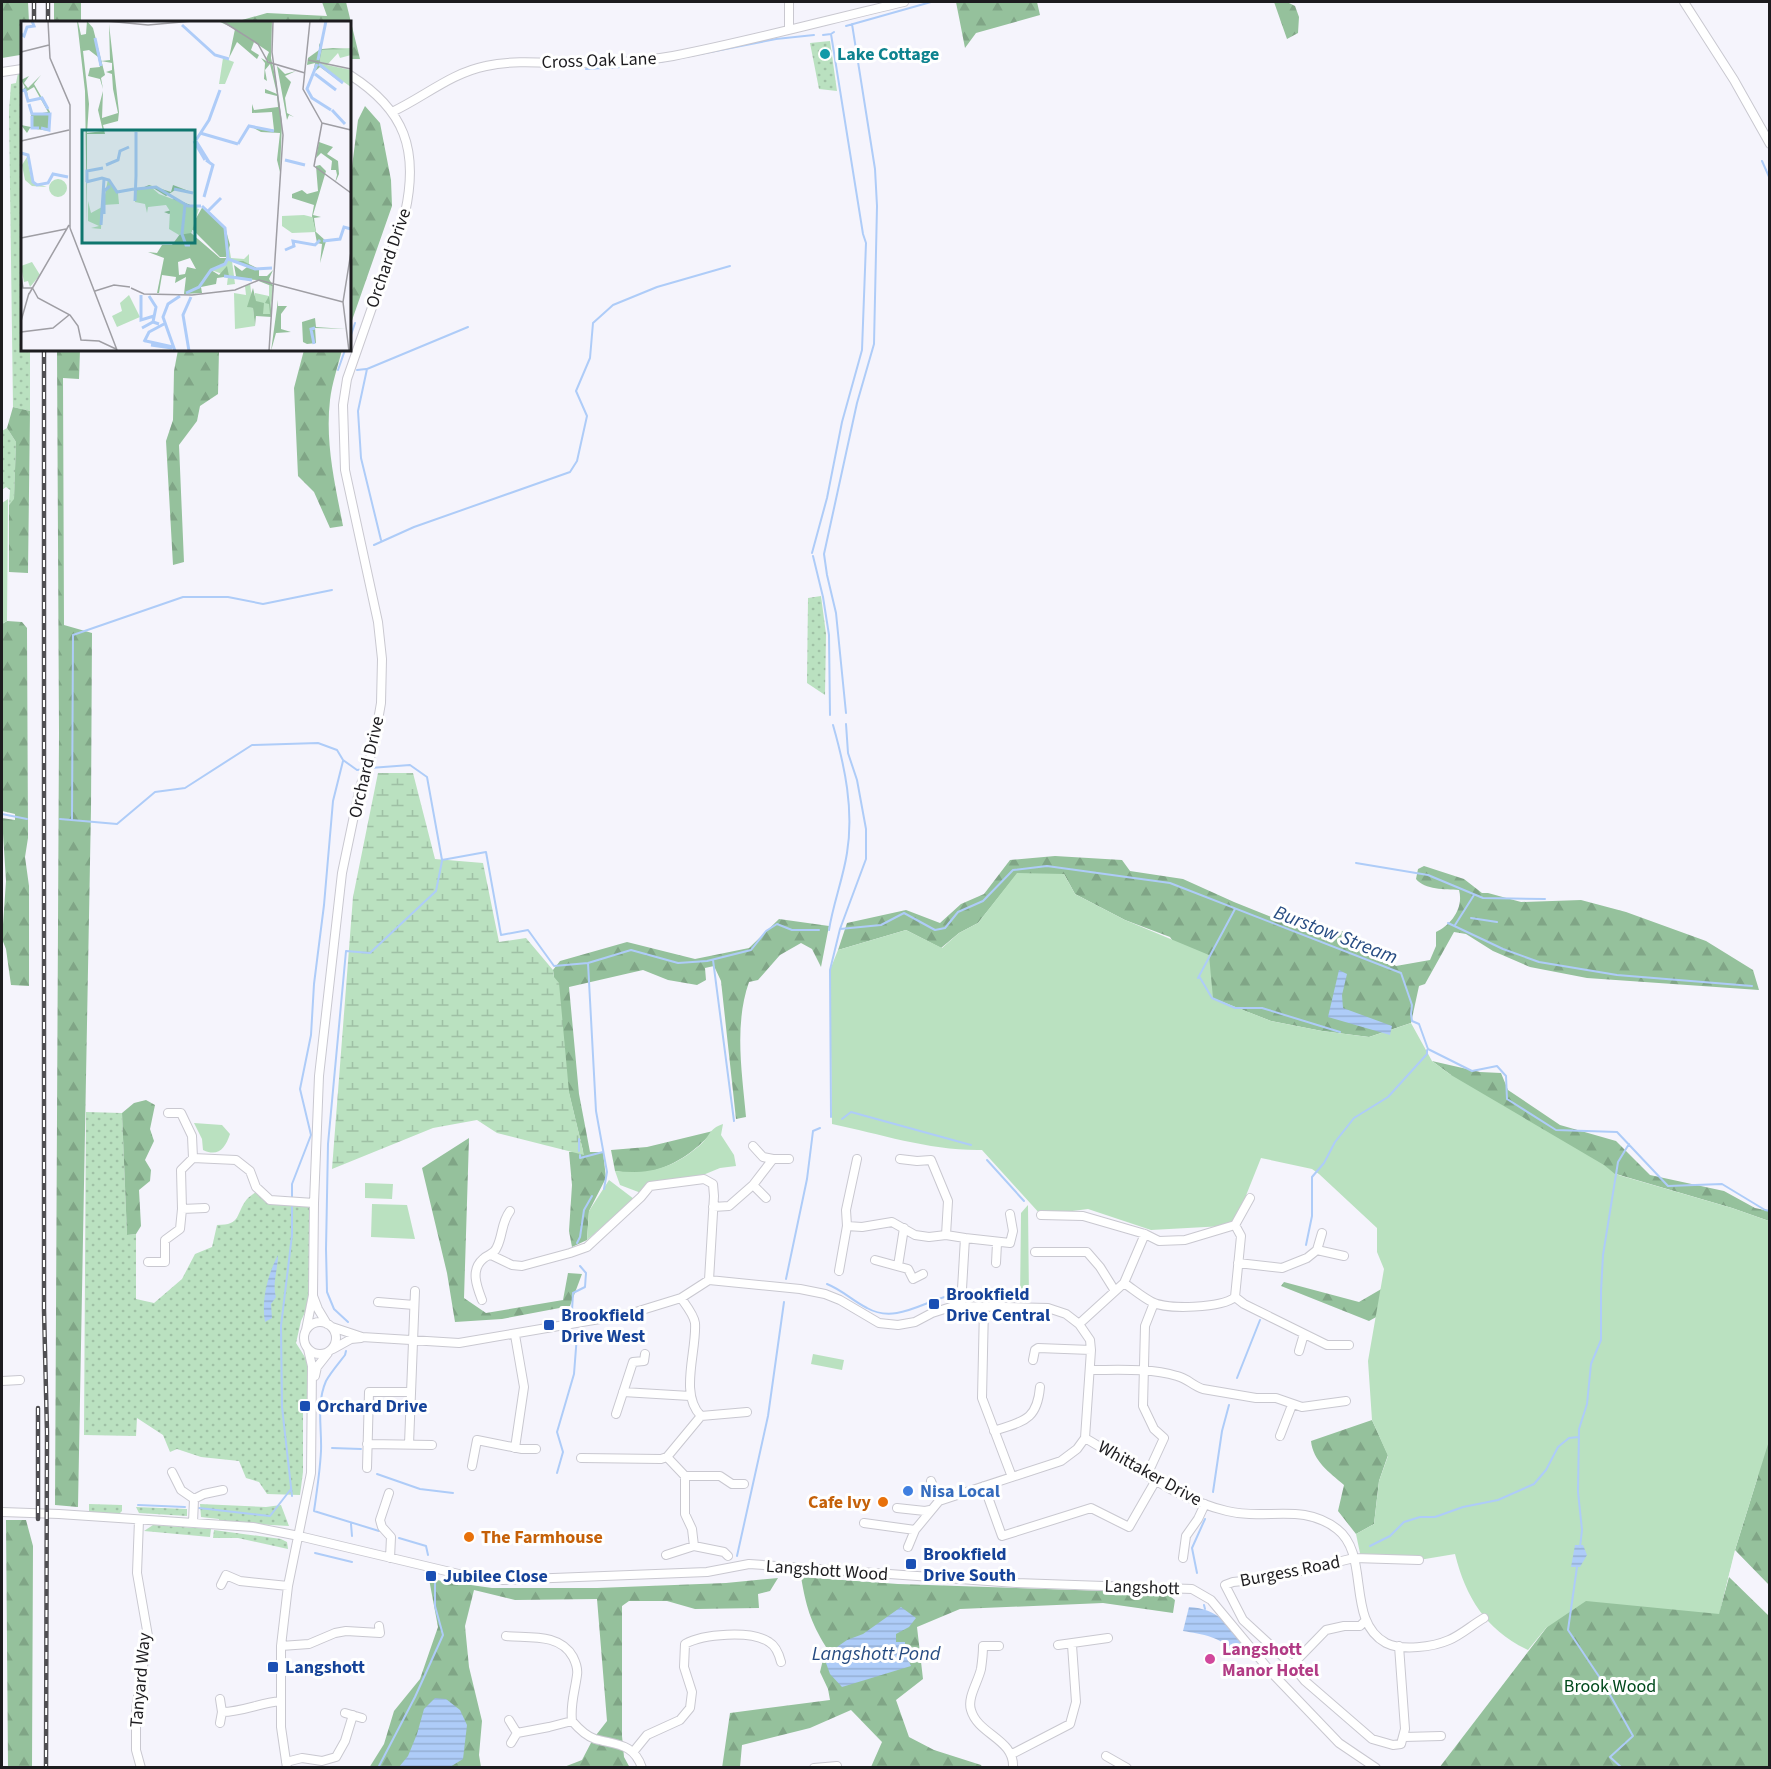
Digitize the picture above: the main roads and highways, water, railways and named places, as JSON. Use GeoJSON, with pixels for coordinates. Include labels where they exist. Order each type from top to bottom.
{"type":"FeatureCollection","features":[{"type":"Feature","properties":{"kind":"water"},"geometry":{"type":"Polygon","coordinates":[[[1339,970],[1347,974],[1342,995],[1343,1008],[1392,1026],[1390,1035],[1328,1017],[1339,970]]]}},
{"type":"Feature","properties":{"kind":"water"},"geometry":{"type":"Polygon","coordinates":[[[278,1255],[276,1297],[271,1304],[272,1318],[265,1322],[266,1287],[278,1255]]]}},
{"type":"Feature","properties":{"kind":"water"},"geometry":{"type":"Polygon","coordinates":[[[1575,1545],[1583,1545],[1587,1555],[1580,1567],[1571,1567],[1575,1545]]]}},
{"type":"Feature","properties":{"kind":"water","name":"Langshott Pond"},"geometry":{"type":"Polygon","coordinates":[[[901,1607],[916,1618],[909,1627],[896,1634],[896,1642],[905,1642],[905,1653],[911,1666],[842,1687],[830,1674],[826,1663],[837,1647],[863,1634],[901,1607]]]}},
{"type":"Feature","properties":{"kind":"water"},"geometry":{"type":"Polygon","coordinates":[[[1189,1607],[1215,1614],[1234,1631],[1246,1647],[1241,1653],[1234,1654],[1230,1648],[1218,1640],[1183,1631],[1189,1607]]]}},
{"type":"Feature","properties":{"kind":"water"},"geometry":{"type":"Polygon","coordinates":[[[435,1698],[446,1699],[460,1710],[467,1725],[463,1759],[450,1767],[399,1767],[408,1756],[424,1709],[435,1698]]]}},
{"type":"Feature","properties":{"kind":"waterway"},"geometry":{"type":"LineString","coordinates":[[846,26],[931,2]]}},
{"type":"Feature","properties":{"kind":"waterway"},"geometry":{"type":"LineString","coordinates":[[846,713],[836,613],[824,554],[857,403],[874,344],[877,206],[875,169],[852,24]]}},
{"type":"Feature","properties":{"kind":"waterway"},"geometry":{"type":"LineString","coordinates":[[812,553],[827,498],[842,422],[862,350],[866,243],[831,34],[834,32]]}},
{"type":"Feature","properties":{"kind":"waterway"},"geometry":{"type":"LineString","coordinates":[[823,35],[831,34]]}},
{"type":"Feature","properties":{"kind":"waterway"},"geometry":{"type":"LineString","coordinates":[[586,69],[639,66],[776,39],[814,35]]}},
{"type":"Feature","properties":{"kind":"waterway"},"geometry":{"type":"LineString","coordinates":[[1762,161],[1770,179]]}},
{"type":"Feature","properties":{"kind":"waterway"},"geometry":{"type":"LineString","coordinates":[[374,545],[414,527],[570,472],[577,461],[587,416],[576,391],[590,358],[593,323],[613,305],[657,287],[730,266]]}},
{"type":"Feature","properties":{"kind":"waterway"},"geometry":{"type":"LineString","coordinates":[[351,335],[355,323]]}},
{"type":"Feature","properties":{"kind":"waterway"},"geometry":{"type":"LineString","coordinates":[[381,540],[361,458],[358,411],[367,369],[468,327]]}},
{"type":"Feature","properties":{"kind":"waterway"},"geometry":{"type":"LineString","coordinates":[[338,370],[345,351]]}},
{"type":"Feature","properties":{"kind":"waterway"},"geometry":{"type":"LineString","coordinates":[[357,370],[366,369]]}},
{"type":"Feature","properties":{"kind":"waterway"},"geometry":{"type":"LineString","coordinates":[[813,556],[829,635],[830,715]]}},
{"type":"Feature","properties":{"kind":"waterway"},"geometry":{"type":"LineString","coordinates":[[72,820],[73,635],[183,597],[228,597],[263,604],[332,590]]}},
{"type":"Feature","properties":{"kind":"waterway"},"geometry":{"type":"LineString","coordinates":[[831,1117],[830,970],[840,929],[866,859],[866,829],[857,780],[848,753],[846,724]]}},
{"type":"Feature","properties":{"kind":"waterway"},"geometry":{"type":"LineString","coordinates":[[829,930],[849,837],[849,805],[845,773],[833,725]]}},
{"type":"Feature","properties":{"kind":"waterway","name":"Burstow Stream"},"geometry":{"type":"LineString","coordinates":[[60,819],[117,824],[155,792],[185,788],[252,745],[318,743],[337,750],[343,760],[357,770],[364,769]]}},
{"type":"Feature","properties":{"kind":"waterway"},"geometry":{"type":"LineString","coordinates":[[292,1496],[282,1407],[281,1326],[292,1235],[292,1184],[311,1135],[300,1089],[311,1035],[333,801],[343,761]]}},
{"type":"Feature","properties":{"kind":"waterway","name":"Burstow Stream"},"geometry":{"type":"LineString","coordinates":[[370,768],[410,765],[427,777],[442,860],[486,852],[501,935],[528,930],[554,966],[588,963],[631,950],[678,963],[707,961],[751,950],[766,931],[777,924],[792,930],[819,930]]}},
{"type":"Feature","properties":{"kind":"waterway","name":"Burstow Stream"},"geometry":{"type":"LineString","coordinates":[[2,814],[27,819]]}},
{"type":"Feature","properties":{"kind":"waterway"},"geometry":{"type":"LineString","coordinates":[[348,1322],[334,1309],[327,1292],[326,1249],[328,1144],[346,951],[370,953],[436,891],[442,861]]}},
{"type":"Feature","properties":{"kind":"waterway"},"geometry":{"type":"LineString","coordinates":[[1356,863],[1428,875],[1483,898],[1545,899]]}},
{"type":"Feature","properties":{"kind":"waterway","name":"Burstow Stream"},"geometry":{"type":"LineString","coordinates":[[840,929],[881,925],[904,913],[935,930],[945,928],[958,912],[983,901],[1013,870],[1047,866],[1170,883],[1401,973],[1412,1005],[1412,1021],[1419,1024],[1428,1049],[1472,1071],[1497,1066],[1506,1076],[1507,1099],[1556,1130],[1617,1132],[1668,1186],[1722,1184],[1770,1211]]}},
{"type":"Feature","properties":{"kind":"waterway"},"geometry":{"type":"LineString","coordinates":[[1455,925],[1474,895]]}},
{"type":"Feature","properties":{"kind":"waterway"},"geometry":{"type":"LineString","coordinates":[[1198,978],[1235,909]]}},
{"type":"Feature","properties":{"kind":"waterway"},"geometry":{"type":"LineString","coordinates":[[1471,918],[1497,922]]}},
{"type":"Feature","properties":{"kind":"waterway"},"geometry":{"type":"LineString","coordinates":[[1448,923],[1503,949],[1539,962],[1617,975],[1752,986]]}},
{"type":"Feature","properties":{"kind":"waterway"},"geometry":{"type":"LineString","coordinates":[[713,960],[734,1121]]}},
{"type":"Feature","properties":{"kind":"waterway"},"geometry":{"type":"LineString","coordinates":[[588,963],[596,1111],[607,1172],[604,1189]]}},
{"type":"Feature","properties":{"kind":"waterway"},"geometry":{"type":"LineString","coordinates":[[1199,976],[1212,998],[1235,1008],[1262,1008],[1340,1032]]}},
{"type":"Feature","properties":{"kind":"waterway"},"geometry":{"type":"LineString","coordinates":[[1306,1245],[1312,1216],[1312,1177],[1354,1118],[1388,1097],[1427,1054],[1427,1050]]}},
{"type":"Feature","properties":{"kind":"waterway"},"geometry":{"type":"LineString","coordinates":[[842,1119],[851,1112],[971,1145]]}},
{"type":"Feature","properties":{"kind":"waterway"},"geometry":{"type":"LineString","coordinates":[[786,1279],[807,1179],[813,1131],[820,1128]]}},
{"type":"Feature","properties":{"kind":"waterway"},"geometry":{"type":"LineString","coordinates":[[579,1139],[579,1151]]}},
{"type":"Feature","properties":{"kind":"waterway"},"geometry":{"type":"LineString","coordinates":[[1580,1547],[1582,1530],[1578,1492],[1579,1429],[1587,1404],[1591,1364],[1601,1340],[1603,1255],[1618,1162],[1629,1144]]}},
{"type":"Feature","properties":{"kind":"waterway"},"geometry":{"type":"LineString","coordinates":[[580,1155],[580,1158],[603,1152]]}},
{"type":"Feature","properties":{"kind":"waterway"},"geometry":{"type":"LineString","coordinates":[[987,1160],[1024,1201]]}},
{"type":"Feature","properties":{"kind":"waterway"},"geometry":{"type":"LineString","coordinates":[[577,1243],[584,1210],[592,1196]]}},
{"type":"Feature","properties":{"kind":"waterway"},"geometry":{"type":"LineString","coordinates":[[572,1311],[573,1293],[585,1287],[586,1273],[580,1266]]}},
{"type":"Feature","properties":{"kind":"waterway"},"geometry":{"type":"LineString","coordinates":[[827,1284],[867,1308],[889,1314],[956,1294]]}},
{"type":"Feature","properties":{"kind":"waterway"},"geometry":{"type":"LineString","coordinates":[[737,1556],[768,1416],[784,1302]]}},
{"type":"Feature","properties":{"kind":"waterway"},"geometry":{"type":"LineString","coordinates":[[1237,1378],[1260,1320]]}},
{"type":"Feature","properties":{"kind":"waterway"},"geometry":{"type":"LineString","coordinates":[[557,1473],[563,1452],[557,1432],[574,1374],[577,1335]]}},
{"type":"Feature","properties":{"kind":"waterway"},"geometry":{"type":"LineString","coordinates":[[346,1351],[326,1381],[321,1398],[321,1458],[314,1511],[379,1531]]}},
{"type":"Feature","properties":{"kind":"waterway"},"geometry":{"type":"LineString","coordinates":[[1213,1492],[1222,1431],[1229,1405]]}},
{"type":"Feature","properties":{"kind":"waterway"},"geometry":{"type":"LineString","coordinates":[[1370,1546],[1390,1536],[1404,1522],[1420,1517],[1435,1517],[1463,1507],[1498,1500],[1534,1484],[1546,1470],[1558,1447],[1569,1438],[1579,1437]]}},
{"type":"Feature","properties":{"kind":"waterway"},"geometry":{"type":"LineString","coordinates":[[332,1448],[361,1449]]}},
{"type":"Feature","properties":{"kind":"waterway"},"geometry":{"type":"LineString","coordinates":[[377,1474],[420,1489],[453,1493]]}},
{"type":"Feature","properties":{"kind":"waterway"},"geometry":{"type":"LineString","coordinates":[[199,1508],[270,1516],[291,1489]]}},
{"type":"Feature","properties":{"kind":"waterway"},"geometry":{"type":"LineString","coordinates":[[138,1505],[185,1507]]}},
{"type":"Feature","properties":{"kind":"waterway"},"geometry":{"type":"LineString","coordinates":[[1197,1573],[1192,1548],[1205,1519]]}},
{"type":"Feature","properties":{"kind":"waterway"},"geometry":{"type":"LineString","coordinates":[[351,1524],[352,1536]]}},
{"type":"Feature","properties":{"kind":"waterway"},"geometry":{"type":"LineString","coordinates":[[399,1538],[426,1546],[428,1555]]}},
{"type":"Feature","properties":{"kind":"waterway"},"geometry":{"type":"LineString","coordinates":[[315,1553],[352,1562]]}},
{"type":"Feature","properties":{"kind":"waterway"},"geometry":{"type":"LineString","coordinates":[[1577,1567],[1568,1630],[1604,1684],[1633,1736],[1610,1757],[1622,1768]]}},
{"type":"Feature","properties":{"kind":"waterway"},"geometry":{"type":"LineString","coordinates":[[378,1768],[415,1697],[443,1635],[435,1606],[435,1582]]}},
{"type":"Feature","properties":{"kind":"waterway"},"geometry":{"type":"LineString","coordinates":[[1204,1605],[1205,1609]]}},
{"type":"Feature","properties":{"kind":"railway"},"geometry":{"type":"LineString","coordinates":[[34,2],[34,21]]}},
{"type":"Feature","properties":{"kind":"railway"},"geometry":{"type":"LineString","coordinates":[[48,2],[48,21]]}},
{"type":"Feature","properties":{"kind":"railway"},"geometry":{"type":"LineString","coordinates":[[44,351],[46,1768]]}},
{"type":"Feature","properties":{"kind":"railway"},"geometry":{"type":"LineString","coordinates":[[38,1408],[38,1519]]}},
{"type":"Feature","properties":{"kind":"place","name":"Lake Cottage"},"geometry":{"type":"Point","coordinates":[825,54]}},
{"type":"Feature","properties":{"kind":"place","name":"Brookfield Drive Central"},"geometry":{"type":"Point","coordinates":[934,1304]}},
{"type":"Feature","properties":{"kind":"place","name":"Brookfield Drive West"},"geometry":{"type":"Point","coordinates":[549,1325]}},
{"type":"Feature","properties":{"kind":"place","name":"Orchard Drive"},"geometry":{"type":"Point","coordinates":[305,1406]}},
{"type":"Feature","properties":{"kind":"place","name":"Nisa Local"},"geometry":{"type":"Point","coordinates":[908,1491]}},
{"type":"Feature","properties":{"kind":"place","name":"Cafe Ivy"},"geometry":{"type":"Point","coordinates":[883,1502]}},
{"type":"Feature","properties":{"kind":"place","name":"The Farmhouse"},"geometry":{"type":"Point","coordinates":[469,1537]}},
{"type":"Feature","properties":{"kind":"place","name":"Brookfield Drive South"},"geometry":{"type":"Point","coordinates":[911,1564]}},
{"type":"Feature","properties":{"kind":"place","name":"Jubilee Close"},"geometry":{"type":"Point","coordinates":[431,1576]}},
{"type":"Feature","properties":{"kind":"place","name":"Langshott Manor Hotel"},"geometry":{"type":"Point","coordinates":[1210,1659]}},
{"type":"Feature","properties":{"kind":"place","name":"Langshott"},"geometry":{"type":"Point","coordinates":[273,1667]}},
{"type":"Feature","properties":{"kind":"park label","name":"Brook Wood"},"geometry":{"type":"Point","coordinates":[1610,1686]}}]}
